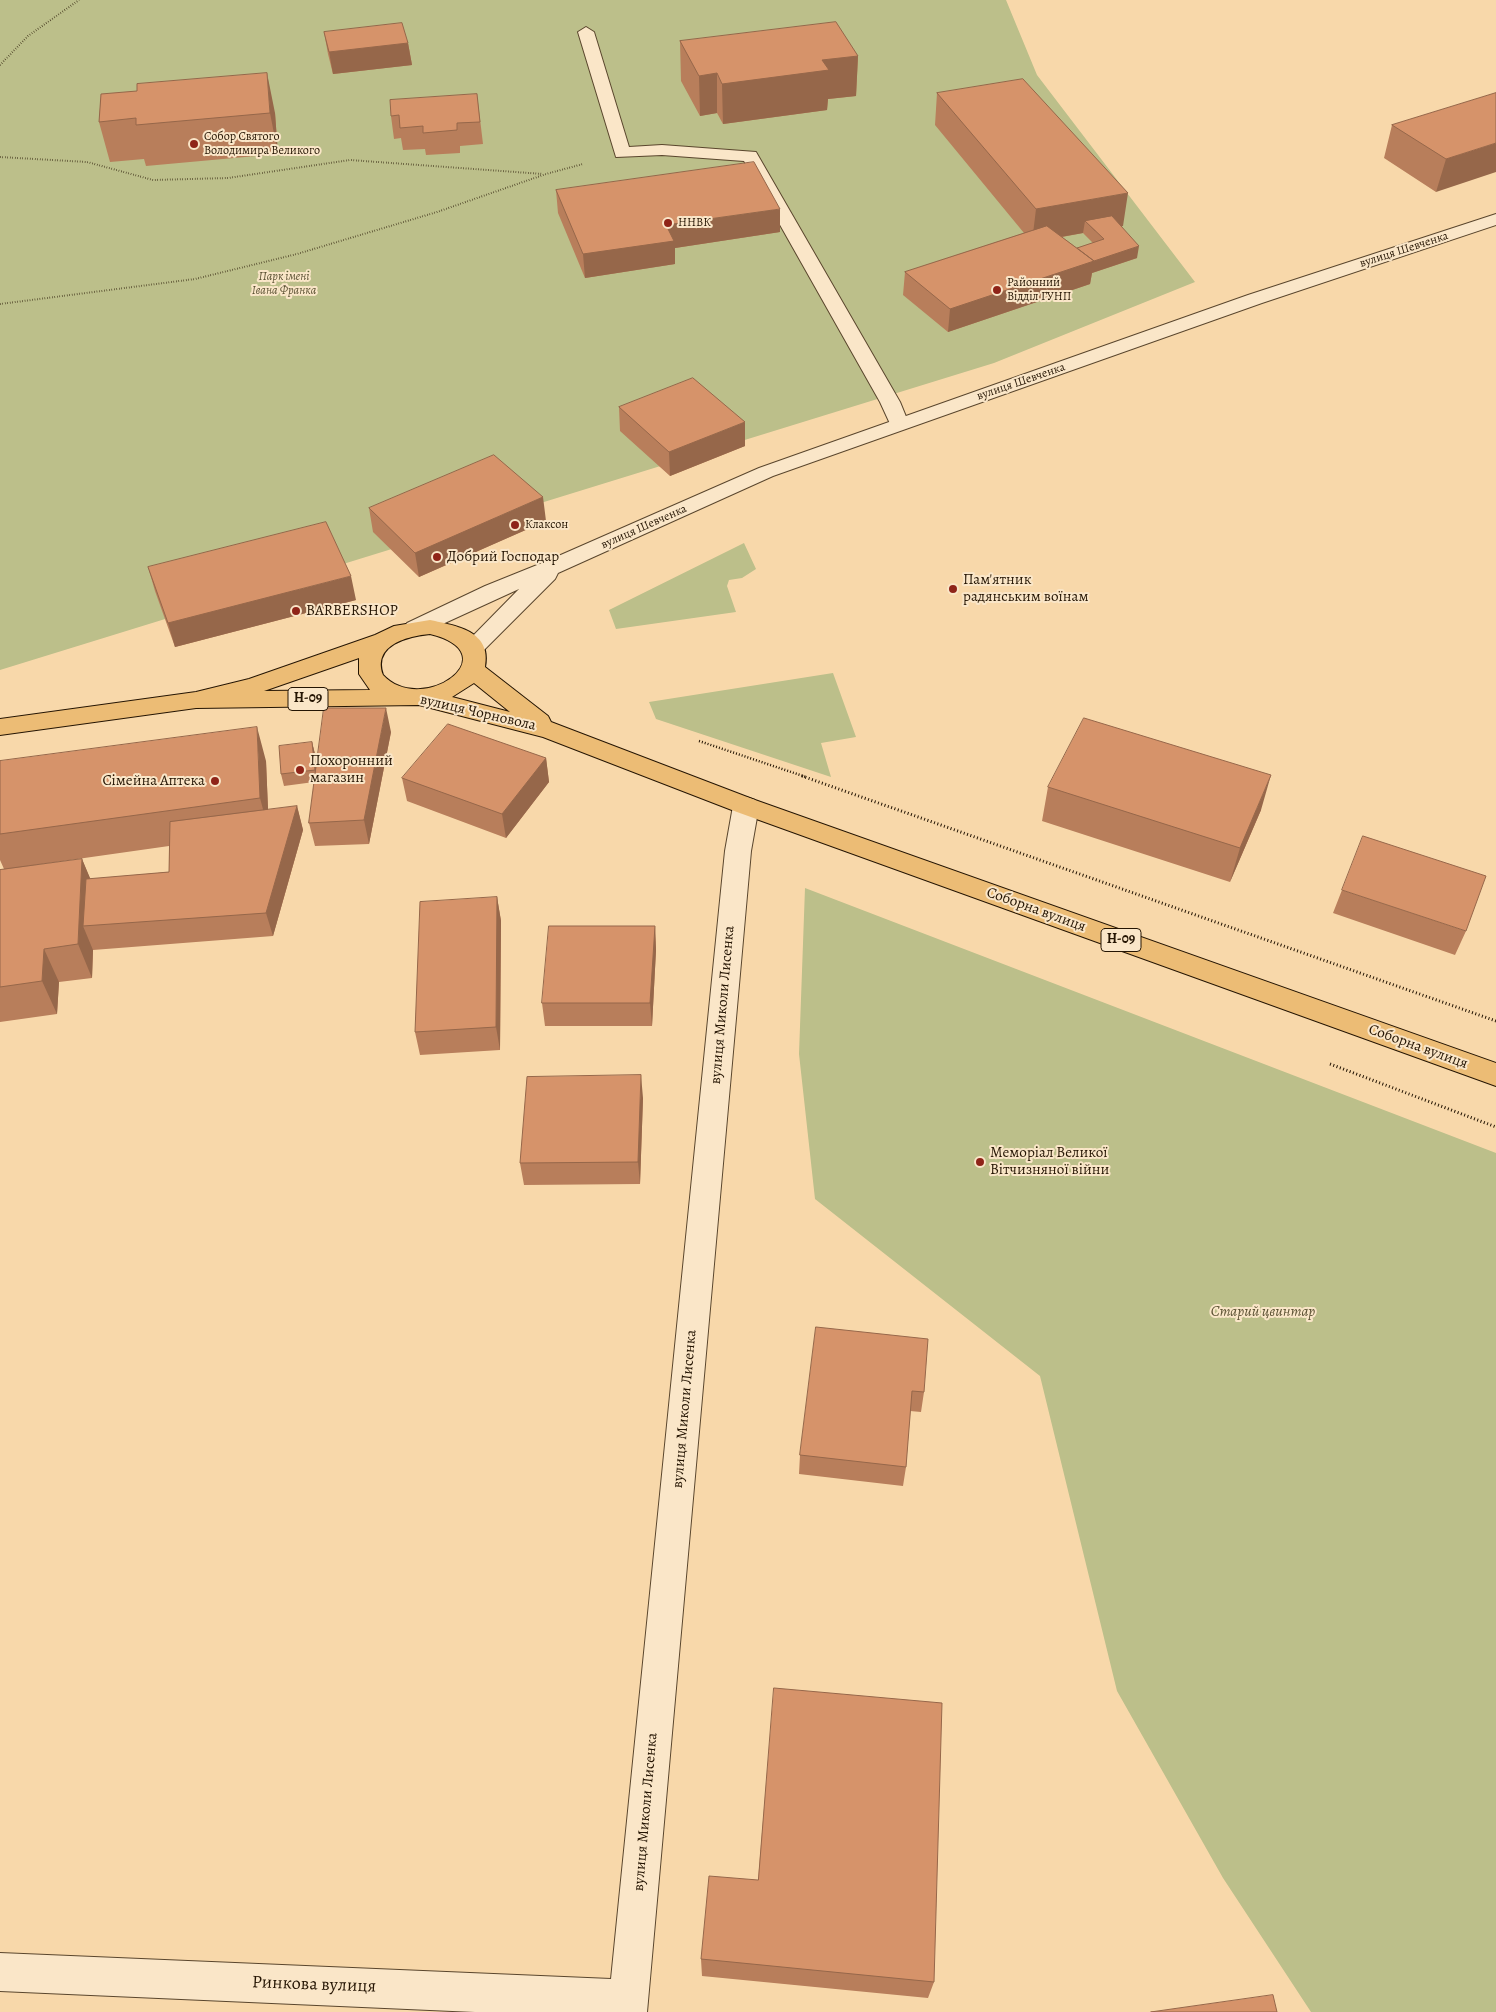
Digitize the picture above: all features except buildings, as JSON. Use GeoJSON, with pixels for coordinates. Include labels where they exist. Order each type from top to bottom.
{"type":"FeatureCollection","features":[{"type":"Feature","properties":{"kind":"main road","name":"Н-09"},"geometry":{"type":"LineString","coordinates":[[430,627],[457,632],[467,639],[473,658],[465,680],[452,689],[437,695],[420,697],[402,696],[387,691],[376,683],[370,672],[369,661],[374,649],[385,640],[415,628],[430,627]]}},
{"type":"Feature","properties":{"kind":"main road","name":"вулиця Чорновола"},"geometry":{"type":"LineString","coordinates":[[0,727],[196,700],[254,686],[385,640]]}},
{"type":"Feature","properties":{"kind":"main road","name":"вулиця Чорновола"},"geometry":{"type":"LineString","coordinates":[[473,658],[501,694],[550,730]]}},
{"type":"Feature","properties":{"kind":"main road","name":"вулиця Чорновола"},"geometry":{"type":"LineString","coordinates":[[196,700],[420,697],[550,730],[746,806]]}},
{"type":"Feature","properties":{"kind":"main road","name":"Соборна вулиця"},"geometry":{"type":"LineString","coordinates":[[746,806],[1496,1075]]}},
{"type":"Feature","properties":{"kind":"street"},"geometry":{"type":"LineString","coordinates":[[586,32],[622,153],[662,150],[750,156],[890,402],[899,424]]}},
{"type":"Feature","properties":{"kind":"street","name":"вулиця Шевченка"},"geometry":{"type":"LineString","coordinates":[[415,628],[494,591],[556,566],[766,472],[1255,299],[1496,219]]}},
{"type":"Feature","properties":{"kind":"street","name":"вулиця Шевченка"},"geometry":{"type":"LineString","coordinates":[[473,658],[556,566]]}},
{"type":"Feature","properties":{"kind":"street","name":"вулиця Миколи Лисенка"},"geometry":{"type":"LineString","coordinates":[[627,2006],[737,861],[746,806]]}},
{"type":"Feature","properties":{"kind":"street","name":"Ринкова вулиця"},"geometry":{"type":"LineString","coordinates":[[0,1972],[627,2006]]}},
{"type":"Feature","properties":{"kind":"path"},"geometry":{"type":"LineString","coordinates":[[0,65],[28,36],[79,0]]}},
{"type":"Feature","properties":{"kind":"path"},"geometry":{"type":"LineString","coordinates":[[0,304],[195,279],[306,251],[437,212],[546,174],[622,153]]}},
{"type":"Feature","properties":{"kind":"path"},"geometry":{"type":"LineString","coordinates":[[0,157],[87,162],[153,180],[228,178],[350,160],[546,174]]}},
{"type":"Feature","properties":{"kind":"path"},"geometry":{"type":"LineString","coordinates":[[698,740],[899,809],[1496,1021]]}},
{"type":"Feature","properties":{"kind":"green space","name":"Парк імені Івана Франка"},"geometry":{"type":"Polygon","coordinates":[[[0,0],[1006,0],[1037,75],[1195,282],[994,363],[0,670],[0,0]]]}},
{"type":"Feature","properties":{"kind":"green space"},"geometry":{"type":"Polygon","coordinates":[[[744,543],[756,569],[742,578],[729,580],[727,586],[736,612],[616,629],[609,610],[744,543]]]}},
{"type":"Feature","properties":{"kind":"green space"},"geometry":{"type":"Polygon","coordinates":[[[833,673],[856,737],[821,743],[831,777],[656,719],[649,702],[833,673]]]}},
{"type":"Feature","properties":{"kind":"green space","name":"Старий цвинтар"},"geometry":{"type":"Polygon","coordinates":[[[805,888],[1496,1153],[1496,2012],[1311,2012],[1223,1878],[1117,1691],[1040,1376],[815,1199],[799,1054],[805,888]]]}},
{"type":"Feature","properties":{"kind":"place","name":"Собор Святого Володимира Великого"},"geometry":{"type":"Point","coordinates":[194,144]}},
{"type":"Feature","properties":{"kind":"place","name":"ННВК"},"geometry":{"type":"Point","coordinates":[668,223]}},
{"type":"Feature","properties":{"kind":"place","name":"Районний Відділ ГУНП"},"geometry":{"type":"Point","coordinates":[997,290]}},
{"type":"Feature","properties":{"kind":"place","name":"Клаксон"},"geometry":{"type":"Point","coordinates":[515,525]}},
{"type":"Feature","properties":{"kind":"place","name":"Добрий Господар"},"geometry":{"type":"Point","coordinates":[437,557]}},
{"type":"Feature","properties":{"kind":"place","name":"Пам'ятник радянським воїнам"},"geometry":{"type":"Point","coordinates":[953,589]}},
{"type":"Feature","properties":{"kind":"place","name":"BARBERSHOP"},"geometry":{"type":"Point","coordinates":[296,611]}},
{"type":"Feature","properties":{"kind":"place","name":"Похоронний магазин"},"geometry":{"type":"Point","coordinates":[300,770]}},
{"type":"Feature","properties":{"kind":"place","name":"Сімейна Аптека"},"geometry":{"type":"Point","coordinates":[215,781]}},
{"type":"Feature","properties":{"kind":"place","name":"Меморіал Великої Вітчизняної війни"},"geometry":{"type":"Point","coordinates":[980,1162]}}]}
